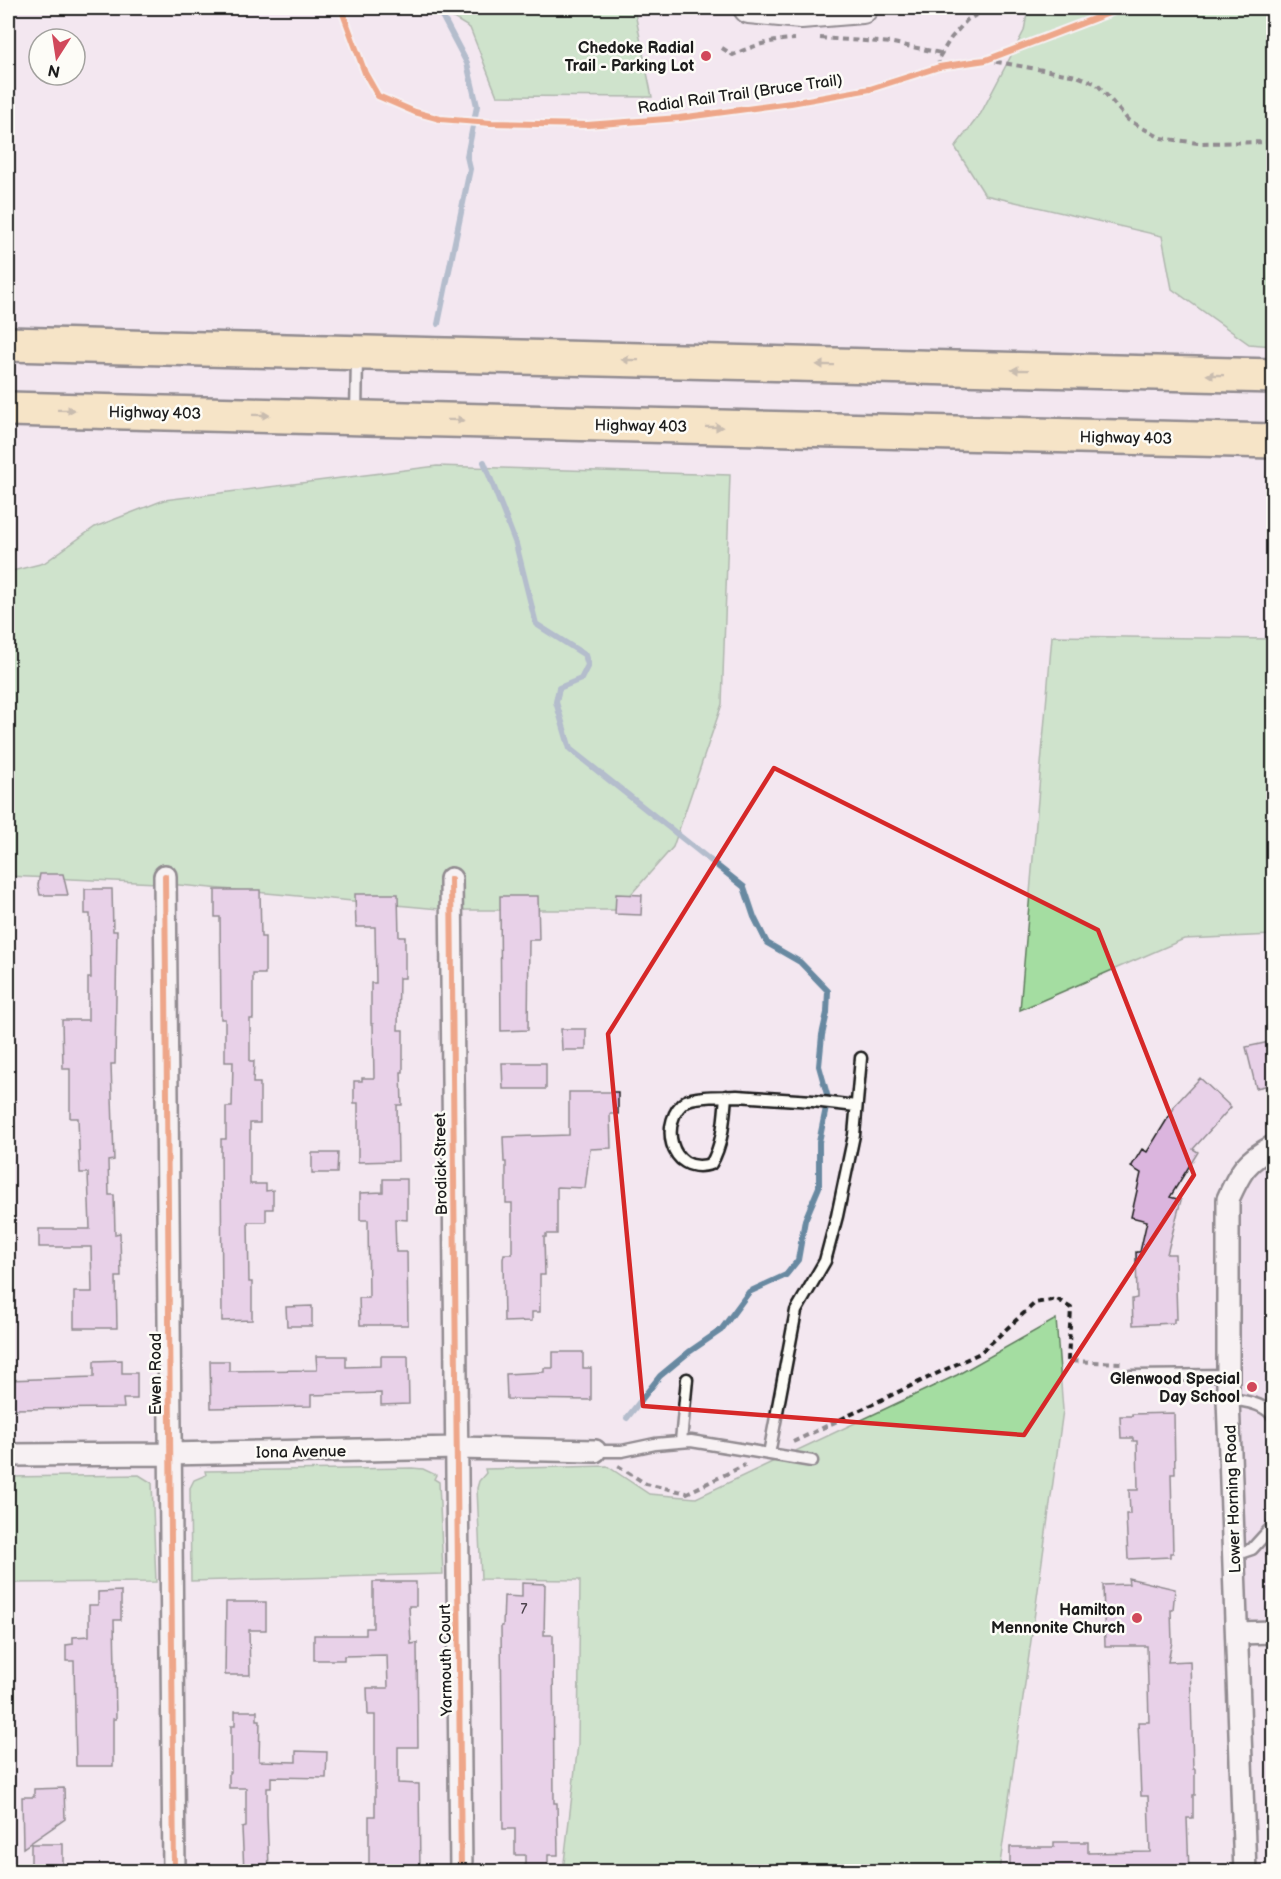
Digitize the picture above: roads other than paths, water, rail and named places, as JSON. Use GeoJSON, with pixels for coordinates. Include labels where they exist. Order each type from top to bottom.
{"type":"FeatureCollection","features":[{"type":"Feature","properties":{"kind":"highway"},"geometry":{"type":"LineString","coordinates":[[8,344],[1274,376]]}},
{"type":"Feature","properties":{"kind":"highway","name":"Highway 403"},"geometry":{"type":"LineString","coordinates":[[8,409],[1274,441]]}},
{"type":"Feature","properties":{"kind":"street"},"geometry":{"type":"LineString","coordinates":[[749,8],[801,13],[862,8]]}},
{"type":"Feature","properties":{"kind":"street","name":"Ewen Road"},"geometry":{"type":"LineString","coordinates":[[165,876],[174,1872]]}},
{"type":"Feature","properties":{"kind":"street","name":"Brodick Street"},"geometry":{"type":"LineString","coordinates":[[451,879],[457,1448]]}},
{"type":"Feature","properties":{"kind":"street","name":"Lower Horning Road"},"geometry":{"type":"LineString","coordinates":[[1245,1872],[1228,1398],[1228,1199],[1239,1173],[1253,1157],[1274,1146]]}},
{"type":"Feature","properties":{"kind":"street","name":"Iona Avenue"},"geometry":{"type":"LineString","coordinates":[[8,1455],[457,1448],[595,1451]]}},
{"type":"Feature","properties":{"kind":"street","name":"Yarmouth Court"},"geometry":{"type":"LineString","coordinates":[[457,1448],[461,1872]]}},
{"type":"Feature","properties":{"kind":"street"},"geometry":{"type":"LineString","coordinates":[[1238,1633],[1274,1632]]}},
{"type":"Feature","properties":{"kind":"lane"},"geometry":{"type":"LineString","coordinates":[[356,417],[357,353]]}},
{"type":"Feature","properties":{"kind":"lane"},"geometry":{"type":"LineString","coordinates":[[769,1454],[796,1311],[825,1261],[850,1159],[861,1058]]}},
{"type":"Feature","properties":{"kind":"lane"},"geometry":{"type":"LineString","coordinates":[[726,1096],[723,1128],[716,1156],[711,1164],[700,1167],[688,1164],[677,1156],[671,1146],[671,1131],[675,1114],[687,1101],[726,1096],[856,1106]]}},
{"type":"Feature","properties":{"kind":"lane"},"geometry":{"type":"LineString","coordinates":[[1130,1376],[1228,1375]]}},
{"type":"Feature","properties":{"kind":"lane"},"geometry":{"type":"LineString","coordinates":[[681,1442],[687,1379]]}},
{"type":"Feature","properties":{"kind":"lane"},"geometry":{"type":"LineString","coordinates":[[1228,1398],[1260,1405],[1274,1417]]}},
{"type":"Feature","properties":{"kind":"lane"},"geometry":{"type":"LineString","coordinates":[[595,1451],[622,1451],[655,1444],[691,1441],[812,1461]]}},
{"type":"Feature","properties":{"kind":"lane"},"geometry":{"type":"LineString","coordinates":[[1234,1555],[1252,1548],[1274,1522]]}},
{"type":"Feature","properties":{"kind":"waterway"},"geometry":{"type":"LineString","coordinates":[[438,8],[467,63],[477,106],[467,156],[470,169],[438,324]]}},
{"type":"Feature","properties":{"kind":"waterway"},"geometry":{"type":"LineString","coordinates":[[484,462],[516,544],[536,624],[585,655],[588,665],[581,679],[559,688],[556,702],[570,749],[744,887],[754,917],[767,943],[800,962],[828,991],[819,1066],[828,1098],[819,1142],[819,1187],[805,1220],[798,1260],[786,1275],[749,1292],[721,1330],[660,1376],[627,1418]]}},
{"type":"Feature","properties":{"kind":"place","name":"Chedoke Radial Trail - Parking Lot"},"geometry":{"type":"Point","coordinates":[706,56]}},
{"type":"Feature","properties":{"kind":"place","name":"Glenwood Special Day School"},"geometry":{"type":"Point","coordinates":[1252,1387]}},
{"type":"Feature","properties":{"kind":"place","name":"Hamilton Mennonite Church"},"geometry":{"type":"Point","coordinates":[1137,1618]}}]}
